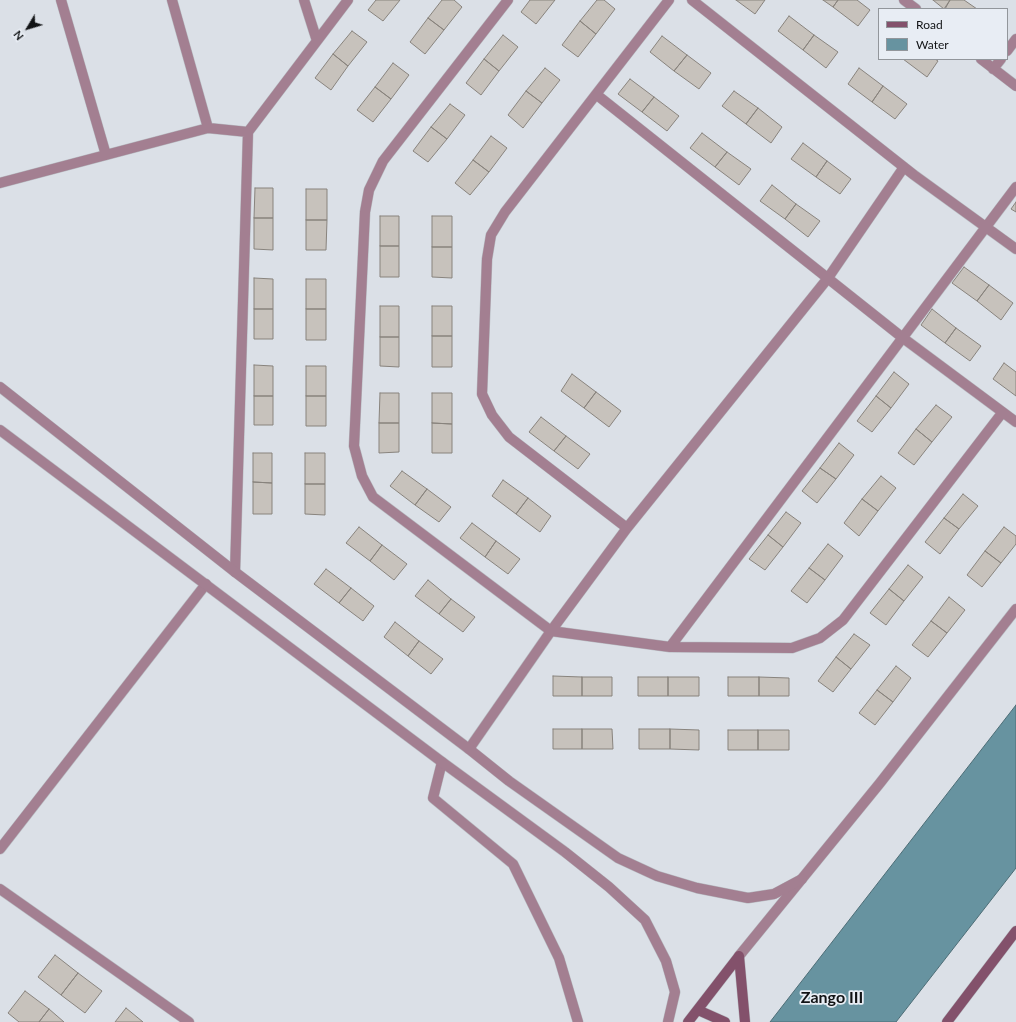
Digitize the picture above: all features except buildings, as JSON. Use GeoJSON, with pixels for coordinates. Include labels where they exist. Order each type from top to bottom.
{"type":"FeatureCollection","features":[{"type":"Feature","properties":{"kind":"main road"},"geometry":{"type":"LineString","coordinates":[[948,1022],[1016,931]]}},
{"type":"Feature","properties":{"kind":"main road"},"geometry":{"type":"LineString","coordinates":[[688,1022],[739,956]]}},
{"type":"Feature","properties":{"kind":"main road"},"geometry":{"type":"LineString","coordinates":[[739,956],[745,1022]]}},
{"type":"Feature","properties":{"kind":"main road"},"geometry":{"type":"LineString","coordinates":[[698,1010],[724,1022]]}},
{"type":"Feature","properties":{"kind":"street"},"geometry":{"type":"LineString","coordinates":[[61,0],[106,155]]}},
{"type":"Feature","properties":{"kind":"street"},"geometry":{"type":"LineString","coordinates":[[172,0],[208,128]]}},
{"type":"Feature","properties":{"kind":"street"},"geometry":{"type":"LineString","coordinates":[[304,0],[317,41]]}},
{"type":"Feature","properties":{"kind":"street"},"geometry":{"type":"LineString","coordinates":[[235,572],[248,132],[348,0]]}},
{"type":"Feature","properties":{"kind":"street"},"geometry":{"type":"LineString","coordinates":[[508,0],[383,160],[369,190],[364,212],[354,446],[362,476],[373,497],[551,630],[670,647],[792,648],[820,638],[844,620],[1002,413]]}},
{"type":"Feature","properties":{"kind":"street"},"geometry":{"type":"LineString","coordinates":[[627,528],[509,437],[492,415],[482,394],[487,259],[491,235],[505,212],[670,0]]}},
{"type":"Feature","properties":{"kind":"street"},"geometry":{"type":"LineString","coordinates":[[692,0],[904,167],[1016,248]]}},
{"type":"Feature","properties":{"kind":"street"},"geometry":{"type":"LineString","coordinates":[[904,0],[915,8]]}},
{"type":"Feature","properties":{"kind":"street"},"geometry":{"type":"LineString","coordinates":[[1008,50],[1016,39]]}},
{"type":"Feature","properties":{"kind":"street"},"geometry":{"type":"LineString","coordinates":[[981,60],[1016,86]]}},
{"type":"Feature","properties":{"kind":"street"},"geometry":{"type":"LineString","coordinates":[[993,69],[1000,60]]}},
{"type":"Feature","properties":{"kind":"street"},"geometry":{"type":"LineString","coordinates":[[597,95],[903,338],[1016,422]]}},
{"type":"Feature","properties":{"kind":"street"},"geometry":{"type":"LineString","coordinates":[[0,183],[208,128],[248,132]]}},
{"type":"Feature","properties":{"kind":"street"},"geometry":{"type":"LineString","coordinates":[[469,749],[551,630],[627,528],[828,278],[904,167]]}},
{"type":"Feature","properties":{"kind":"street"},"geometry":{"type":"LineString","coordinates":[[670,647],[1016,187]]}},
{"type":"Feature","properties":{"kind":"street"},"geometry":{"type":"LineString","coordinates":[[0,387],[235,572],[509,781],[618,858],[658,876],[697,888],[748,898],[774,894],[802,879]]}},
{"type":"Feature","properties":{"kind":"street"},"geometry":{"type":"LineString","coordinates":[[0,430],[442,762],[565,852],[608,887],[645,920],[666,960],[675,992],[668,1022]]}},
{"type":"Feature","properties":{"kind":"street"},"geometry":{"type":"LineString","coordinates":[[0,849],[206,584]]}},
{"type":"Feature","properties":{"kind":"street"},"geometry":{"type":"LineString","coordinates":[[739,956],[880,783],[1016,609]]}},
{"type":"Feature","properties":{"kind":"street"},"geometry":{"type":"LineString","coordinates":[[442,762],[433,798],[513,864],[559,958],[578,1022]]}},
{"type":"Feature","properties":{"kind":"street"},"geometry":{"type":"LineString","coordinates":[[0,889],[189,1022]]}},
{"type":"Feature","properties":{"kind":"water"},"geometry":{"type":"Polygon","coordinates":[[[1016,705],[1016,868],[896,1022],[770,1022],[1016,705]]]}},
{"type":"Feature","properties":{"kind":"district","name":"Zango III"},"geometry":{"type":"Point","coordinates":[832,998]}}]}
